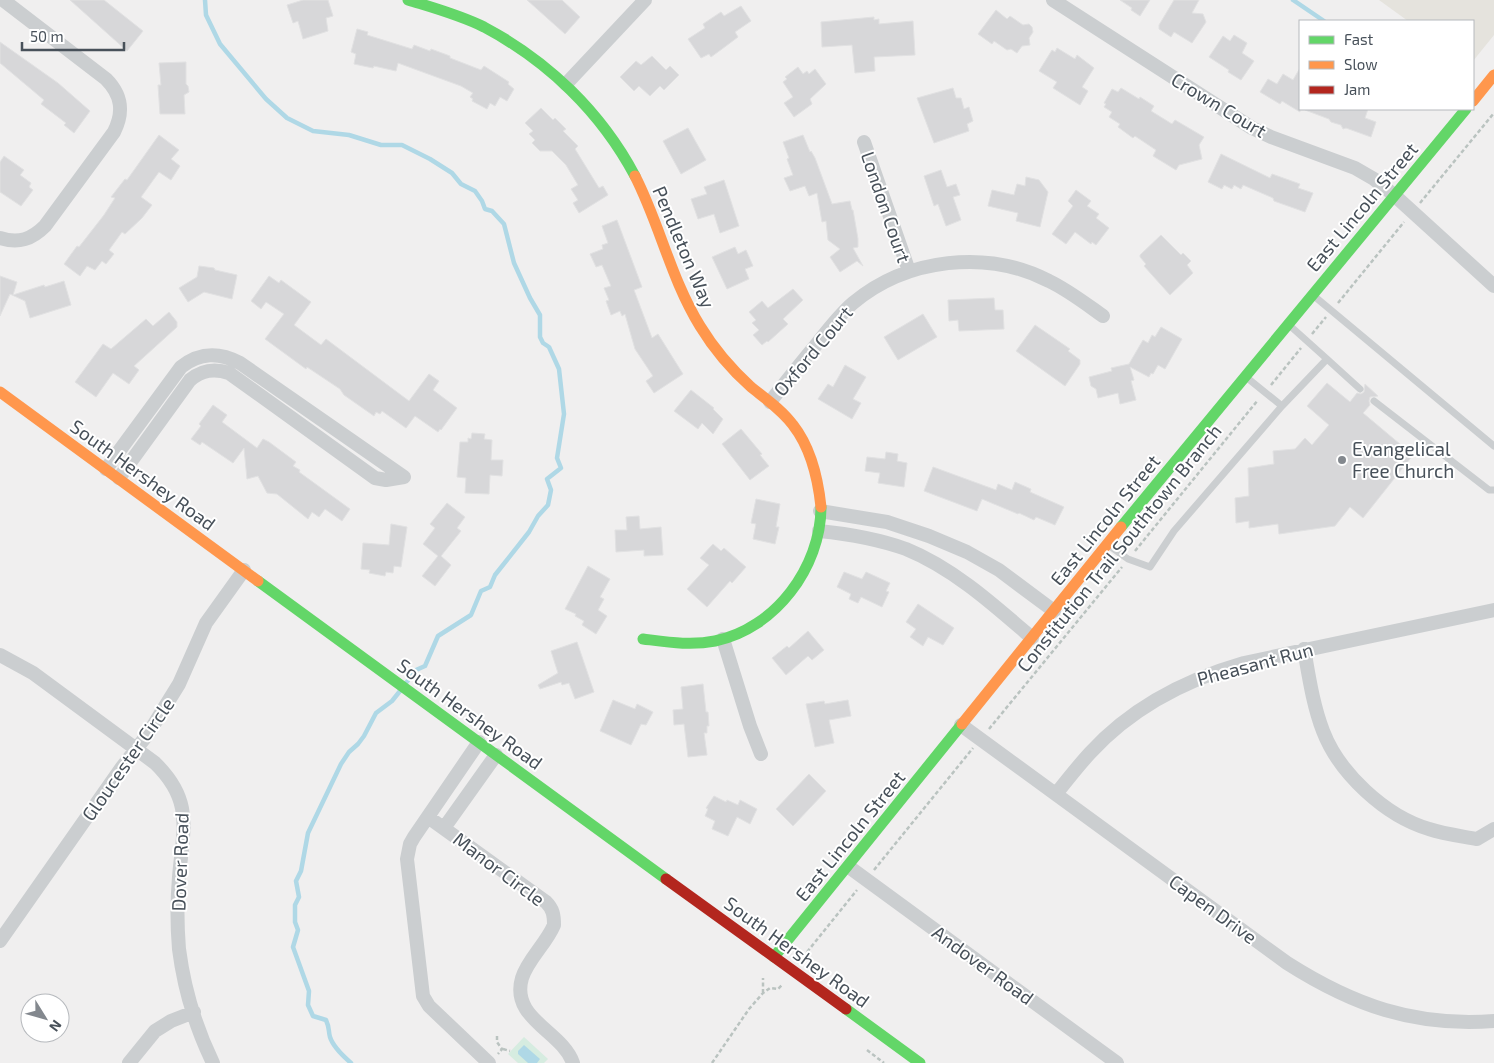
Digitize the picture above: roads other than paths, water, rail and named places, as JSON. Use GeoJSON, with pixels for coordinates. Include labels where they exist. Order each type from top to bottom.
{"type":"FeatureCollection","features":[{"type":"Feature","properties":{"kind":"main road","name":"Pendleton Way"},"geometry":{"type":"LineString","coordinates":[[408,0],[461,17],[500,36],[534,58],[566,84],[598,118],[626,158],[644,192],[680,291],[697,323],[720,354],[788,419],[809,452],[816,479],[820,512],[819,531],[810,561],[785,600],[756,624],[723,639],[685,645],[643,639]]}},
{"type":"Feature","properties":{"kind":"main road"},"geometry":{"type":"LineString","coordinates":[[1474,100],[1494,75]]}},
{"type":"Feature","properties":{"kind":"main road","name":"East Lincoln Street"},"geometry":{"type":"LineString","coordinates":[[774,957],[849,867],[1107,545],[1465,110]]}},
{"type":"Feature","properties":{"kind":"main road","name":"South Hershey Road"},"geometry":{"type":"LineString","coordinates":[[0,392],[920,1063]]}},
{"type":"Feature","properties":{"kind":"street"},"geometry":{"type":"LineString","coordinates":[[0,238],[14,241],[22,240],[36,234],[46,226],[114,132],[121,108],[117,92],[106,80],[3,0]]}},
{"type":"Feature","properties":{"kind":"street"},"geometry":{"type":"LineString","coordinates":[[566,84],[645,0]]}},
{"type":"Feature","properties":{"kind":"street","name":"Crown Court"},"geometry":{"type":"LineString","coordinates":[[1053,0],[1252,128],[1271,137],[1355,168],[1374,179],[1494,286]]}},
{"type":"Feature","properties":{"kind":"street","name":"London Court"},"geometry":{"type":"LineString","coordinates":[[864,142],[909,271]]}},
{"type":"Feature","properties":{"kind":"street","name":"Oxford Court"},"geometry":{"type":"LineString","coordinates":[[770,402],[834,322],[853,304],[865,294],[892,278],[927,266],[950,262],[977,261],[1009,266],[1048,280],[1103,316]]}},
{"type":"Feature","properties":{"kind":"street"},"geometry":{"type":"LineString","coordinates":[[106,469],[181,367],[194,358],[214,354],[230,358],[255,373],[404,477],[386,480],[375,478],[229,373],[211,370],[196,374],[184,387],[118,478]]}},
{"type":"Feature","properties":{"kind":"street"},"geometry":{"type":"LineString","coordinates":[[247,386],[255,373]]}},
{"type":"Feature","properties":{"kind":"street"},"geometry":{"type":"LineString","coordinates":[[172,378],[184,387]]}},
{"type":"Feature","properties":{"kind":"street"},"geometry":{"type":"LineString","coordinates":[[320,439],[330,425]]}},
{"type":"Feature","properties":{"kind":"street"},"geometry":{"type":"LineString","coordinates":[[820,512],[887,522],[929,536],[967,552],[999,570],[1054,611]]}},
{"type":"Feature","properties":{"kind":"street"},"geometry":{"type":"LineString","coordinates":[[819,531],[874,540],[924,558],[952,574],[1032,638]]}},
{"type":"Feature","properties":{"kind":"street","name":"Gloucester Circle"},"geometry":{"type":"LineString","coordinates":[[0,942],[148,734],[179,684],[206,623],[244,570]]}},
{"type":"Feature","properties":{"kind":"street","name":"Pheasant Run"},"geometry":{"type":"LineString","coordinates":[[1056,794],[1089,753],[1128,718],[1157,698],[1186,683],[1244,663],[1494,610]]}},
{"type":"Feature","properties":{"kind":"street"},"geometry":{"type":"LineString","coordinates":[[723,639],[750,726],[761,754]]}},
{"type":"Feature","properties":{"kind":"street"},"geometry":{"type":"LineString","coordinates":[[1304,650],[1316,710],[1324,732],[1337,758],[1364,789],[1397,814],[1427,829],[1477,839],[1494,829]]}},
{"type":"Feature","properties":{"kind":"street","name":"Dover Road"},"geometry":{"type":"LineString","coordinates":[[0,655],[33,673],[136,749],[164,771],[177,791],[185,826],[179,876],[178,931],[180,950],[189,997],[213,1063]]}},
{"type":"Feature","properties":{"kind":"street","name":"Capen Drive"},"geometry":{"type":"LineString","coordinates":[[961,725],[1313,980],[1344,996],[1376,1008],[1428,1020],[1474,1023],[1494,1021]]}},
{"type":"Feature","properties":{"kind":"street"},"geometry":{"type":"LineString","coordinates":[[479,742],[410,844],[407,859],[421,991],[429,1006],[489,1063]]}},
{"type":"Feature","properties":{"kind":"street","name":"Manor Circle"},"geometry":{"type":"LineString","coordinates":[[444,828],[496,755]]}},
{"type":"Feature","properties":{"kind":"street","name":"Manor Circle"},"geometry":{"type":"LineString","coordinates":[[428,817],[552,908],[554,925],[525,972],[521,992],[528,1012],[566,1050],[573,1063]]}},
{"type":"Feature","properties":{"kind":"street","name":"Andover Road"},"geometry":{"type":"LineString","coordinates":[[849,867],[1117,1063]]}},
{"type":"Feature","properties":{"kind":"street"},"geometry":{"type":"LineString","coordinates":[[130,1063],[155,1031],[171,1021],[194,1012]]}},
{"type":"Feature","properties":{"kind":"lane"},"geometry":{"type":"LineString","coordinates":[[1312,295],[1494,446]]}},
{"type":"Feature","properties":{"kind":"lane"},"geometry":{"type":"LineString","coordinates":[[1288,324],[1360,390]]}},
{"type":"Feature","properties":{"kind":"lane"},"geometry":{"type":"LineString","coordinates":[[1107,545],[1128,559],[1150,567],[1174,531],[1282,406],[1327,359]]}},
{"type":"Feature","properties":{"kind":"lane"},"geometry":{"type":"LineString","coordinates":[[1245,376],[1282,406]]}},
{"type":"Feature","properties":{"kind":"lane"},"geometry":{"type":"LineString","coordinates":[[1374,401],[1489,490],[1494,490]]}},
{"type":"Feature","properties":{"kind":"water"},"geometry":{"type":"Polygon","coordinates":[[[524,1045],[540,1059],[537,1063],[528,1063],[518,1054],[518,1051],[524,1045]]]}},
{"type":"Feature","properties":{"kind":"waterway"},"geometry":{"type":"LineString","coordinates":[[205,0],[206,15],[220,44],[266,99],[287,118],[313,131],[349,135],[381,145],[402,145],[430,159],[452,173],[461,184],[475,191],[485,209],[492,211],[504,224],[514,263],[540,315],[540,337],[543,343],[549,347],[559,369],[564,414],[557,458],[561,468],[547,479],[551,490],[548,505],[495,575],[490,587],[481,591],[471,615],[438,636],[425,666],[416,670],[406,683]]}},
{"type":"Feature","properties":{"kind":"waterway"},"geometry":{"type":"LineString","coordinates":[[1293,0],[1323,20]]}},
{"type":"Feature","properties":{"kind":"waterway"},"geometry":{"type":"LineString","coordinates":[[351,1063],[333,1044],[326,1020],[313,1016],[308,1005],[309,991],[293,947],[298,930],[295,922],[295,905],[299,897],[296,881],[301,871],[308,833],[341,764],[364,736],[376,713],[392,701],[400,691]]}},
{"type":"Feature","properties":{"kind":"place","name":"Evangelical Free Church"},"geometry":{"type":"Point","coordinates":[1342,460]}}]}
